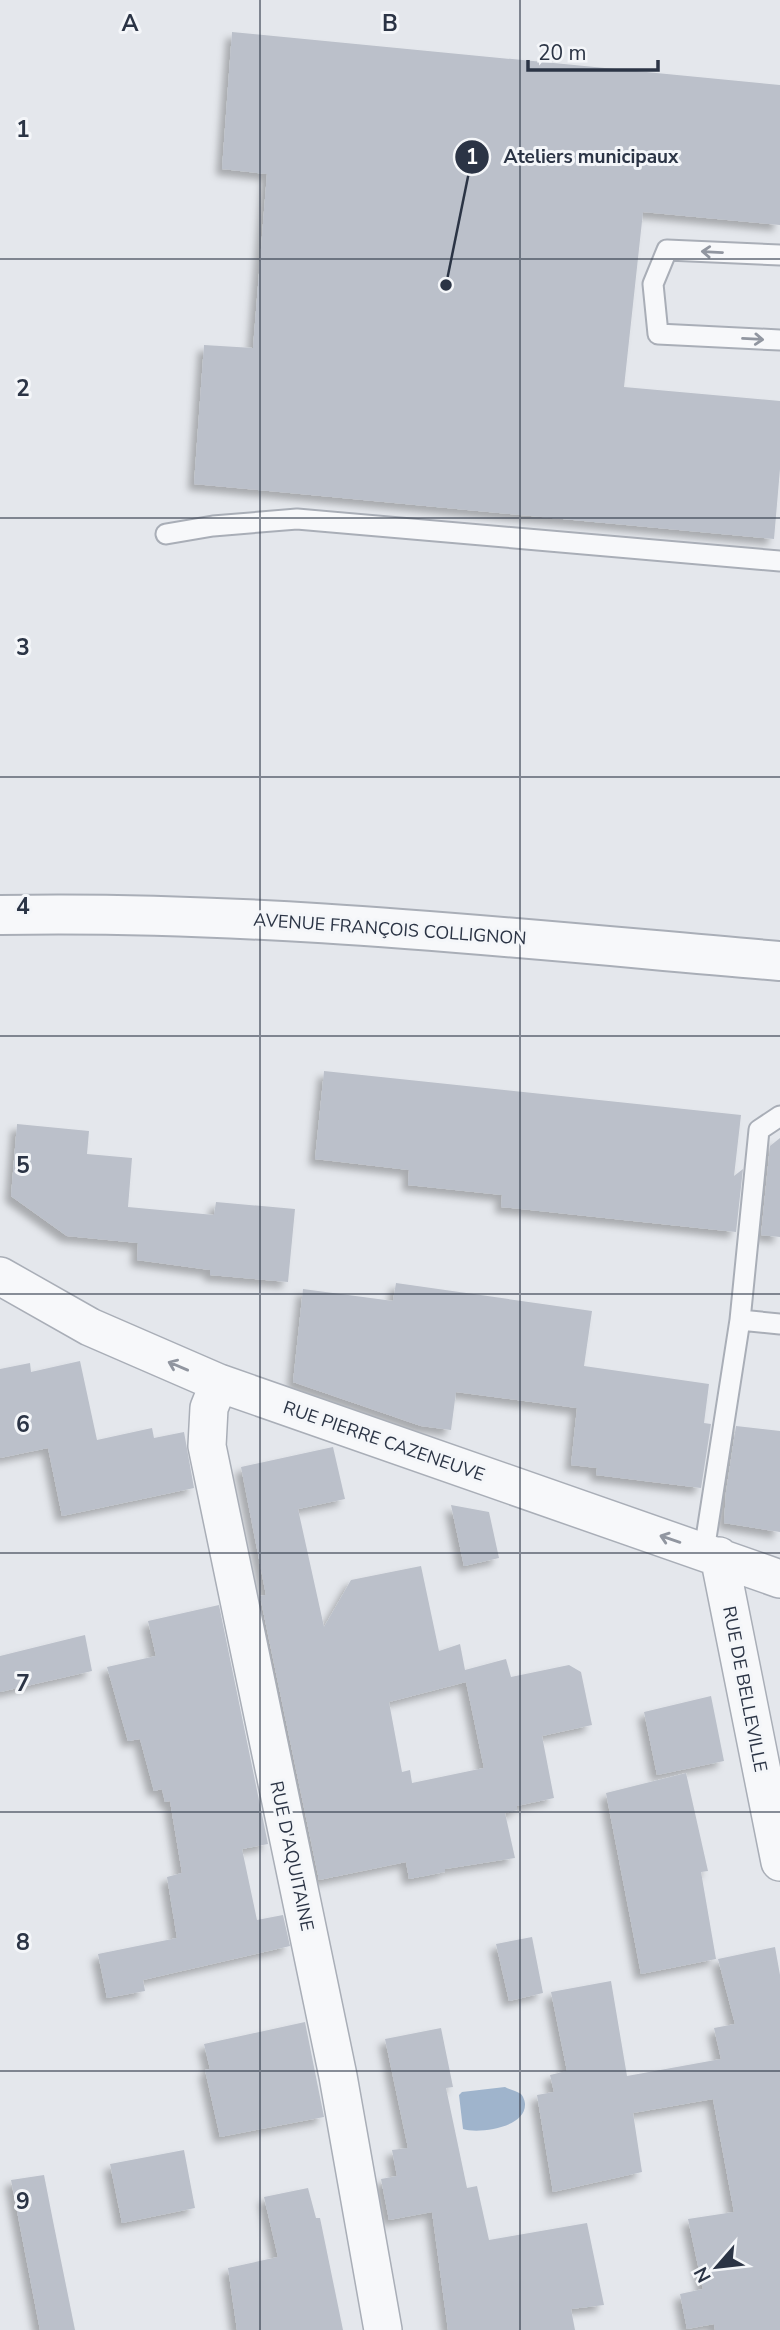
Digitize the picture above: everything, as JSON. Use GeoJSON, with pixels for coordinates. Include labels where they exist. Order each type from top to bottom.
{"type":"FeatureCollection","features":[{"type":"Feature","properties":{"kind":"street","name":"AVENUE FRANÇOIS COLLIGNON"},"geometry":{"type":"LineString","coordinates":[[0,915],[93,913],[269,918],[780,961]]}},
{"type":"Feature","properties":{"kind":"street","name":"RUE PIERRE CAZENEUVE"},"geometry":{"type":"LineString","coordinates":[[0,1276],[90,1327],[219,1383],[780,1579]]}},
{"type":"Feature","properties":{"kind":"street","name":"RUE D'AQUITAINE"},"geometry":{"type":"LineString","coordinates":[[219,1383],[209,1408],[207,1446],[338,2076],[383,2330]]}},
{"type":"Feature","properties":{"kind":"street","name":"RUE DE BELLEVILLE"},"geometry":{"type":"LineString","coordinates":[[712,1554],[780,1862]]}},
{"type":"Feature","properties":{"kind":"lane"},"geometry":{"type":"LineString","coordinates":[[780,255],[667,250],[653,284],[658,334],[780,340]]}},
{"type":"Feature","properties":{"kind":"lane"},"geometry":{"type":"LineString","coordinates":[[166,534],[213,526],[297,519],[780,561]]}},
{"type":"Feature","properties":{"kind":"lane"},"geometry":{"type":"LineString","coordinates":[[712,1554],[759,1130],[780,1116]]}},
{"type":"Feature","properties":{"kind":"lane"},"geometry":{"type":"LineString","coordinates":[[740,1320],[780,1324]]}},
{"type":"Feature","properties":{"kind":"water"},"geometry":{"type":"Polygon","coordinates":[[[505,2087],[519,2093],[524,2099],[523,2112],[518,2119],[489,2130],[463,2129],[459,2095],[462,2092],[505,2087]]]}},
{"type":"Feature","properties":{"kind":"building"},"geometry":{"type":"Polygon","coordinates":[[[232,32],[780,85],[780,225],[643,212],[624,387],[780,401],[780,469],[774,539],[194,484],[204,345],[253,348],[267,174],[222,169],[232,32]]]}},
{"type":"Feature","properties":{"kind":"building"},"geometry":{"type":"Polygon","coordinates":[[[324,1071],[741,1115],[734,1176],[743,1169],[736,1232],[501,1207],[502,1195],[408,1185],[409,1170],[315,1159],[324,1071]]]}},
{"type":"Feature","properties":{"kind":"building"},"geometry":{"type":"Polygon","coordinates":[[[17,1124],[89,1131],[87,1154],[132,1158],[128,1207],[214,1215],[216,1202],[295,1209],[288,1282],[210,1275],[210,1270],[137,1260],[138,1243],[67,1236],[11,1196],[17,1124]]]}},
{"type":"Feature","properties":{"kind":"building"},"geometry":{"type":"Polygon","coordinates":[[[780,1138],[780,1237],[761,1235],[770,1146],[780,1138]]]}},
{"type":"Feature","properties":{"kind":"building"},"geometry":{"type":"Polygon","coordinates":[[[396,1283],[592,1311],[584,1366],[709,1384],[704,1423],[711,1424],[701,1488],[596,1475],[597,1468],[571,1465],[577,1408],[456,1392],[451,1430],[421,1426],[293,1382],[303,1289],[393,1301],[396,1283]]]}},
{"type":"Feature","properties":{"kind":"building"},"geometry":{"type":"Polygon","coordinates":[[[80,1361],[97,1440],[152,1428],[154,1438],[184,1432],[194,1488],[62,1516],[48,1448],[0,1458],[0,1369],[30,1363],[31,1372],[80,1361]]]}},
{"type":"Feature","properties":{"kind":"building"},"geometry":{"type":"Polygon","coordinates":[[[736,1426],[780,1431],[780,1532],[724,1523],[736,1426]]]}},
{"type":"Feature","properties":{"kind":"building"},"geometry":{"type":"Polygon","coordinates":[[[333,1447],[345,1499],[298,1509],[324,1627],[351,1580],[421,1566],[439,1651],[460,1644],[465,1670],[506,1659],[511,1677],[569,1665],[581,1672],[592,1725],[542,1736],[554,1798],[517,1806],[517,1810],[505,1813],[515,1858],[445,1869],[445,1872],[409,1879],[406,1862],[319,1880],[260,1596],[266,1595],[241,1467],[333,1447]],[[466,1682],[389,1702],[402,1772],[410,1770],[412,1783],[484,1768],[466,1682]]]}},
{"type":"Feature","properties":{"kind":"building"},"geometry":{"type":"Polygon","coordinates":[[[451,1505],[489,1512],[499,1558],[464,1566],[451,1505]]]}},
{"type":"Feature","properties":{"kind":"building"},"geometry":{"type":"Polygon","coordinates":[[[219,1605],[268,1844],[242,1849],[257,1920],[283,1915],[290,1946],[143,1980],[145,1991],[107,1998],[98,1954],[177,1938],[167,1877],[182,1873],[170,1801],[165,1802],[162,1789],[154,1791],[140,1739],[128,1741],[107,1667],[156,1656],[148,1621],[219,1605]]]}},
{"type":"Feature","properties":{"kind":"building"},"geometry":{"type":"Polygon","coordinates":[[[85,1635],[92,1671],[0,1692],[0,1656],[85,1635]]]}},
{"type":"Feature","properties":{"kind":"building"},"geometry":{"type":"Polygon","coordinates":[[[711,1696],[724,1761],[657,1775],[644,1712],[711,1696]]]}},
{"type":"Feature","properties":{"kind":"building"},"geometry":{"type":"Polygon","coordinates":[[[686,1773],[708,1871],[701,1872],[716,1959],[641,1974],[606,1793],[686,1773]]]}},
{"type":"Feature","properties":{"kind":"building"},"geometry":{"type":"Polygon","coordinates":[[[532,1937],[543,1993],[509,2001],[496,1944],[532,1937]]]}},
{"type":"Feature","properties":{"kind":"building"},"geometry":{"type":"Polygon","coordinates":[[[775,1947],[780,1975],[780,2330],[715,2330],[714,2324],[687,2329],[680,2294],[703,2289],[688,2219],[734,2212],[713,2099],[633,2113],[642,2172],[553,2192],[537,2095],[554,2092],[550,2075],[567,2071],[551,1992],[611,1981],[627,2076],[721,2059],[714,2028],[735,2024],[718,1959],[775,1947]]]}},
{"type":"Feature","properties":{"kind":"building"},"geometry":{"type":"Polygon","coordinates":[[[305,2022],[324,2117],[220,2137],[205,2070],[210,2069],[204,2044],[305,2022]]]}},
{"type":"Feature","properties":{"kind":"building"},"geometry":{"type":"Polygon","coordinates":[[[441,2028],[453,2087],[446,2088],[467,2188],[477,2186],[489,2240],[587,2223],[604,2305],[571,2309],[575,2330],[448,2330],[432,2212],[389,2220],[381,2179],[397,2176],[392,2150],[408,2148],[385,2039],[441,2028]]]}},
{"type":"Feature","properties":{"kind":"building"},"geometry":{"type":"Polygon","coordinates":[[[184,2150],[195,2208],[122,2223],[110,2164],[184,2150]]]}},
{"type":"Feature","properties":{"kind":"building"},"geometry":{"type":"Polygon","coordinates":[[[44,2175],[75,2330],[40,2330],[11,2180],[44,2175]]]}},
{"type":"Feature","properties":{"kind":"building"},"geometry":{"type":"Polygon","coordinates":[[[308,2188],[316,2218],[320,2218],[343,2330],[237,2330],[228,2268],[278,2257],[264,2197],[308,2188]]]}},
{"type":"Feature","properties":{"kind":"place","name":"Ateliers municipaux"},"geometry":{"type":"Point","coordinates":[446,285]}}]}
